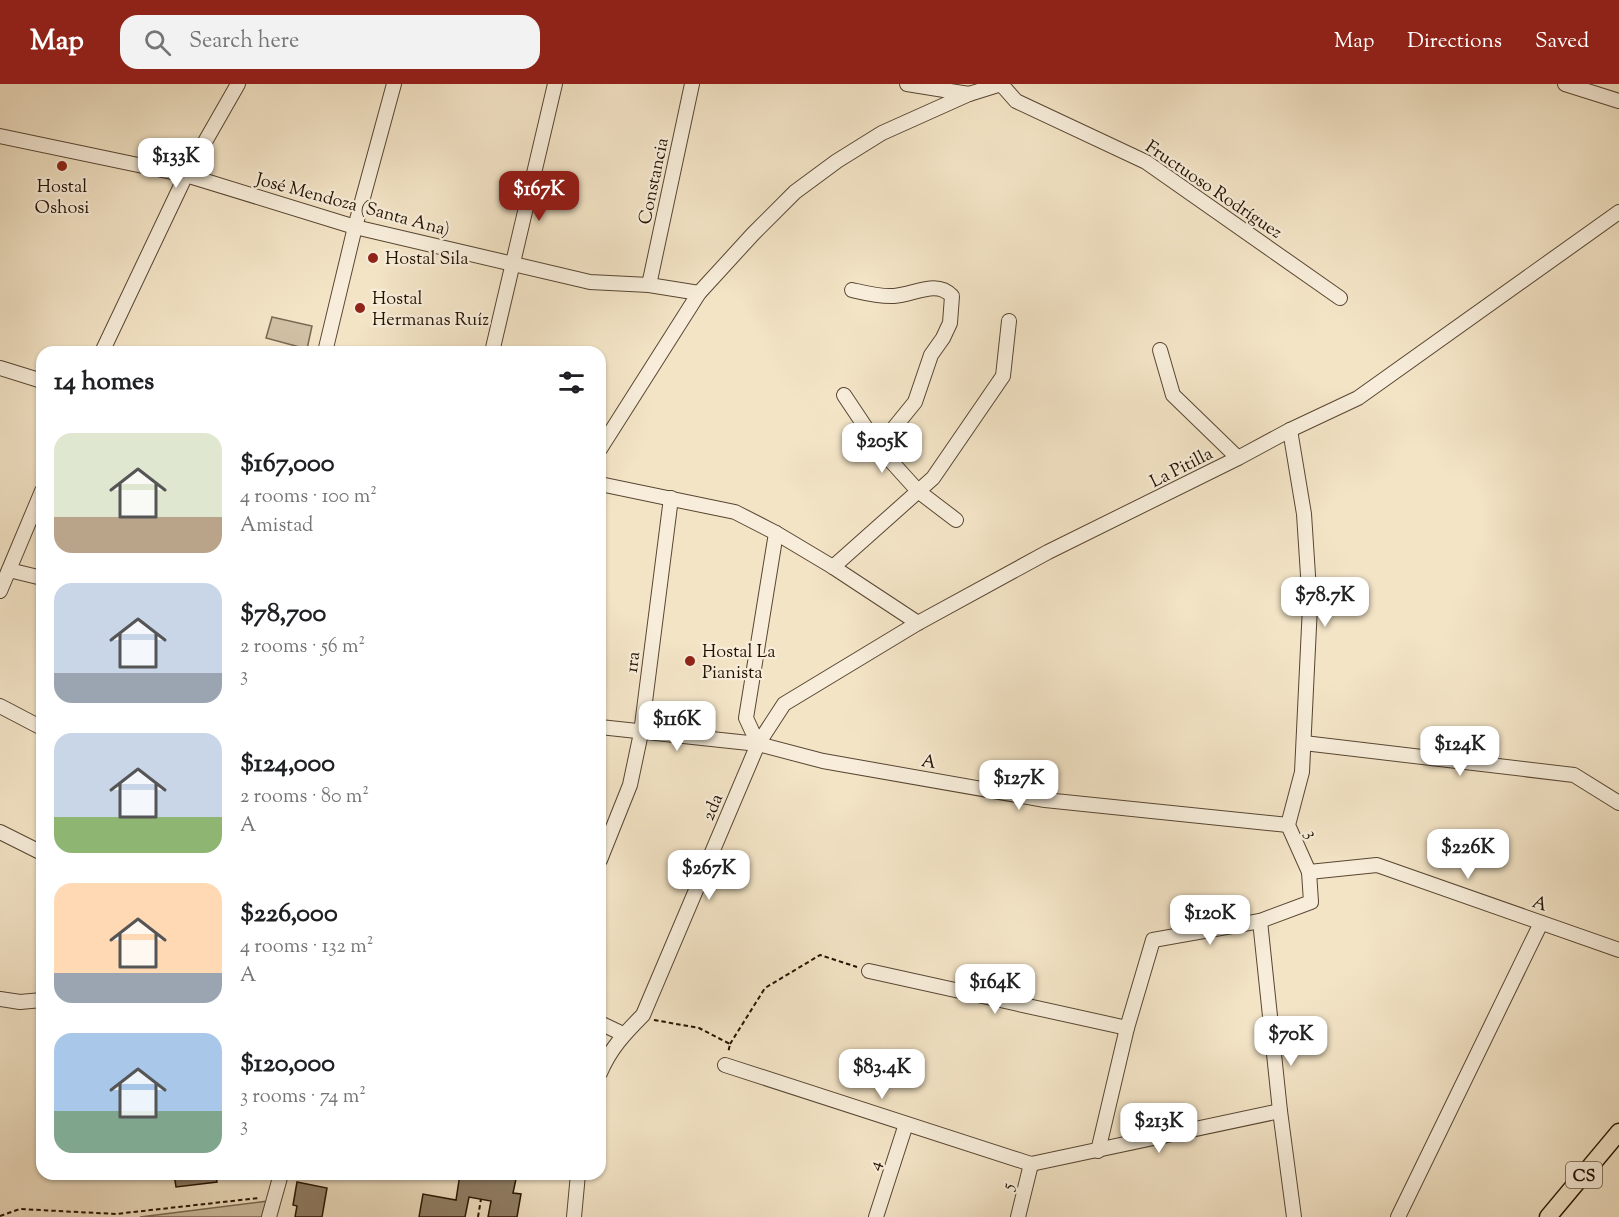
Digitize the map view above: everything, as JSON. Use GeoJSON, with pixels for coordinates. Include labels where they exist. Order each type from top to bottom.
{"type":"FeatureCollection","features":[{"type":"Feature","properties":{"kind":"main road","name":"CS"},"geometry":{"type":"LineString","coordinates":[[1548,1217],[1619,1132]]}},
{"type":"Feature","properties":{"kind":"street"},"geometry":{"type":"LineString","coordinates":[[105,346],[186,175],[238,84]]}},
{"type":"Feature","properties":{"kind":"street"},"geometry":{"type":"LineString","coordinates":[[327,346],[355,227],[394,84]]}},
{"type":"Feature","properties":{"kind":"street"},"geometry":{"type":"LineString","coordinates":[[493,346],[555,84]]}},
{"type":"Feature","properties":{"kind":"street","name":"Constancia"},"geometry":{"type":"LineString","coordinates":[[649,285],[692,84]]}},
{"type":"Feature","properties":{"kind":"street"},"geometry":{"type":"LineString","coordinates":[[907,84],[969,94]]}},
{"type":"Feature","properties":{"kind":"street"},"geometry":{"type":"LineString","coordinates":[[606,440],[699,293],[795,192],[837,161],[882,133],[969,94],[1001,84]]}},
{"type":"Feature","properties":{"kind":"street","name":"Fructuoso Rodríguez"},"geometry":{"type":"LineString","coordinates":[[1001,84],[1016,101],[1146,162],[1341,298]]}},
{"type":"Feature","properties":{"kind":"street"},"geometry":{"type":"LineString","coordinates":[[1565,84],[1619,102]]}},
{"type":"Feature","properties":{"kind":"street","name":"José Mendoza (Santa Ana)"},"geometry":{"type":"LineString","coordinates":[[0,136],[186,175],[355,227],[590,282],[649,285],[699,293]]}},
{"type":"Feature","properties":{"kind":"street","name":"La Pitilla"},"geometry":{"type":"LineString","coordinates":[[758,744],[784,704],[918,623],[1048,552],[1358,398],[1619,212]]}},
{"type":"Feature","properties":{"kind":"street"},"geometry":{"type":"LineString","coordinates":[[852,290],[892,297],[934,287],[946,290],[952,296],[950,323],[931,355],[915,402],[880,449]]}},
{"type":"Feature","properties":{"kind":"street"},"geometry":{"type":"LineString","coordinates":[[833,567],[933,478],[1004,376],[1009,321]]}},
{"type":"Feature","properties":{"kind":"street"},"geometry":{"type":"LineString","coordinates":[[1160,350],[1173,395],[1238,458]]}},
{"type":"Feature","properties":{"kind":"street"},"geometry":{"type":"LineString","coordinates":[[0,368],[36,379]]}},
{"type":"Feature","properties":{"kind":"street"},"geometry":{"type":"LineString","coordinates":[[844,395],[880,449],[918,491],[956,520]]}},
{"type":"Feature","properties":{"kind":"street","name":"3"},"geometry":{"type":"LineString","coordinates":[[1260,921],[1311,902],[1309,872],[1288,825],[1302,772],[1310,606],[1304,514],[1290,430]]}},
{"type":"Feature","properties":{"kind":"street"},"geometry":{"type":"LineString","coordinates":[[606,485],[735,512],[833,567],[918,623]]}},
{"type":"Feature","properties":{"kind":"street","name":"1ra"},"geometry":{"type":"LineString","coordinates":[[606,845],[630,785],[641,733],[671,498]]}},
{"type":"Feature","properties":{"kind":"street"},"geometry":{"type":"LineString","coordinates":[[0,591],[36,505]]}},
{"type":"Feature","properties":{"kind":"street"},"geometry":{"type":"LineString","coordinates":[[758,744],[746,718],[776,533]]}},
{"type":"Feature","properties":{"kind":"street"},"geometry":{"type":"LineString","coordinates":[[9,570],[36,577]]}},
{"type":"Feature","properties":{"kind":"street"},"geometry":{"type":"LineString","coordinates":[[0,706],[36,725]]}},
{"type":"Feature","properties":{"kind":"street","name":"A"},"geometry":{"type":"LineString","coordinates":[[606,729],[758,744],[823,761],[1045,800],[1288,825]]}},
{"type":"Feature","properties":{"kind":"street"},"geometry":{"type":"LineString","coordinates":[[1304,743],[1574,775],[1619,803]]}},
{"type":"Feature","properties":{"kind":"street","name":"2da"},"geometry":{"type":"LineString","coordinates":[[606,1060],[624,1034],[643,1015],[758,744]]}},
{"type":"Feature","properties":{"kind":"street"},"geometry":{"type":"LineString","coordinates":[[0,832],[36,850]]}},
{"type":"Feature","properties":{"kind":"street","name":"A"},"geometry":{"type":"LineString","coordinates":[[1309,872],[1377,865],[1619,950]]}},
{"type":"Feature","properties":{"kind":"street"},"geometry":{"type":"LineString","coordinates":[[1098,1151],[1127,1028],[1154,940],[1260,921],[1280,1111],[1294,1217]]}},
{"type":"Feature","properties":{"kind":"street"},"geometry":{"type":"LineString","coordinates":[[1398,1217],[1541,923]]}},
{"type":"Feature","properties":{"kind":"street"},"geometry":{"type":"LineString","coordinates":[[869,971],[1127,1028]]}},
{"type":"Feature","properties":{"kind":"street"},"geometry":{"type":"LineString","coordinates":[[0,999],[20,1002],[36,1001]]}},
{"type":"Feature","properties":{"kind":"street"},"geometry":{"type":"LineString","coordinates":[[606,1026],[624,1034]]}},
{"type":"Feature","properties":{"kind":"street"},"geometry":{"type":"LineString","coordinates":[[725,1065],[1031,1164],[1280,1111]]}},
{"type":"Feature","properties":{"kind":"street","name":"4"},"geometry":{"type":"LineString","coordinates":[[876,1217],[906,1124]]}},
{"type":"Feature","properties":{"kind":"street","name":"5"},"geometry":{"type":"LineString","coordinates":[[1018,1217],[1031,1164]]}},
{"type":"Feature","properties":{"kind":"street"},"geometry":{"type":"LineString","coordinates":[[269,1217],[279,1180]]}},
{"type":"Feature","properties":{"kind":"street"},"geometry":{"type":"LineString","coordinates":[[574,1217],[577,1180]]}},
{"type":"Feature","properties":{"kind":"path"},"geometry":{"type":"LineString","coordinates":[[725,1065],[730,1044],[765,988],[820,956],[869,971]]}},
{"type":"Feature","properties":{"kind":"path"},"geometry":{"type":"LineString","coordinates":[[643,1015],[658,1021],[699,1028],[730,1044]]}},
{"type":"Feature","properties":{"kind":"path"},"geometry":{"type":"LineString","coordinates":[[0,1216],[20,1209],[116,1214],[274,1196]]}},
{"type":"Feature","properties":{"kind":"path"},"geometry":{"type":"LineString","coordinates":[[477,1217],[481,1199]]}},
{"type":"Feature","properties":{"kind":"shaded area"},"geometry":{"type":"Polygon","coordinates":[[[272,317],[312,326],[308,346],[296,346],[266,338],[272,317]]]}},
{"type":"Feature","properties":{"kind":"shaded area"},"geometry":{"type":"Polygon","coordinates":[[[269,1201],[265,1217],[140,1217],[269,1201]]]}},
{"type":"Feature","properties":{"kind":"building"},"geometry":{"type":"Polygon","coordinates":[[[175,1180],[217,1180],[217,1182],[176,1187],[175,1180]]]}},
{"type":"Feature","properties":{"kind":"building"},"geometry":{"type":"Polygon","coordinates":[[[459,1180],[516,1180],[513,1193],[521,1194],[517,1217],[488,1217],[491,1201],[469,1197],[465,1217],[419,1217],[423,1194],[456,1200],[459,1180]]]}},
{"type":"Feature","properties":{"kind":"building"},"geometry":{"type":"Polygon","coordinates":[[[297,1182],[327,1188],[322,1217],[295,1217],[297,1206],[293,1205],[297,1182]]]}},
{"type":"Feature","properties":{"kind":"place","name":"Hostal Oshosi"},"geometry":{"type":"Point","coordinates":[62,166]}},
{"type":"Feature","properties":{"kind":"place","name":"Hostal Sila"},"geometry":{"type":"Point","coordinates":[373,258]}},
{"type":"Feature","properties":{"kind":"place","name":"Hostal Hermanas Ruíz"},"geometry":{"type":"Point","coordinates":[360,308]}},
{"type":"Feature","properties":{"kind":"place","name":"Hostal La Pianista"},"geometry":{"type":"Point","coordinates":[690,661]}}]}
